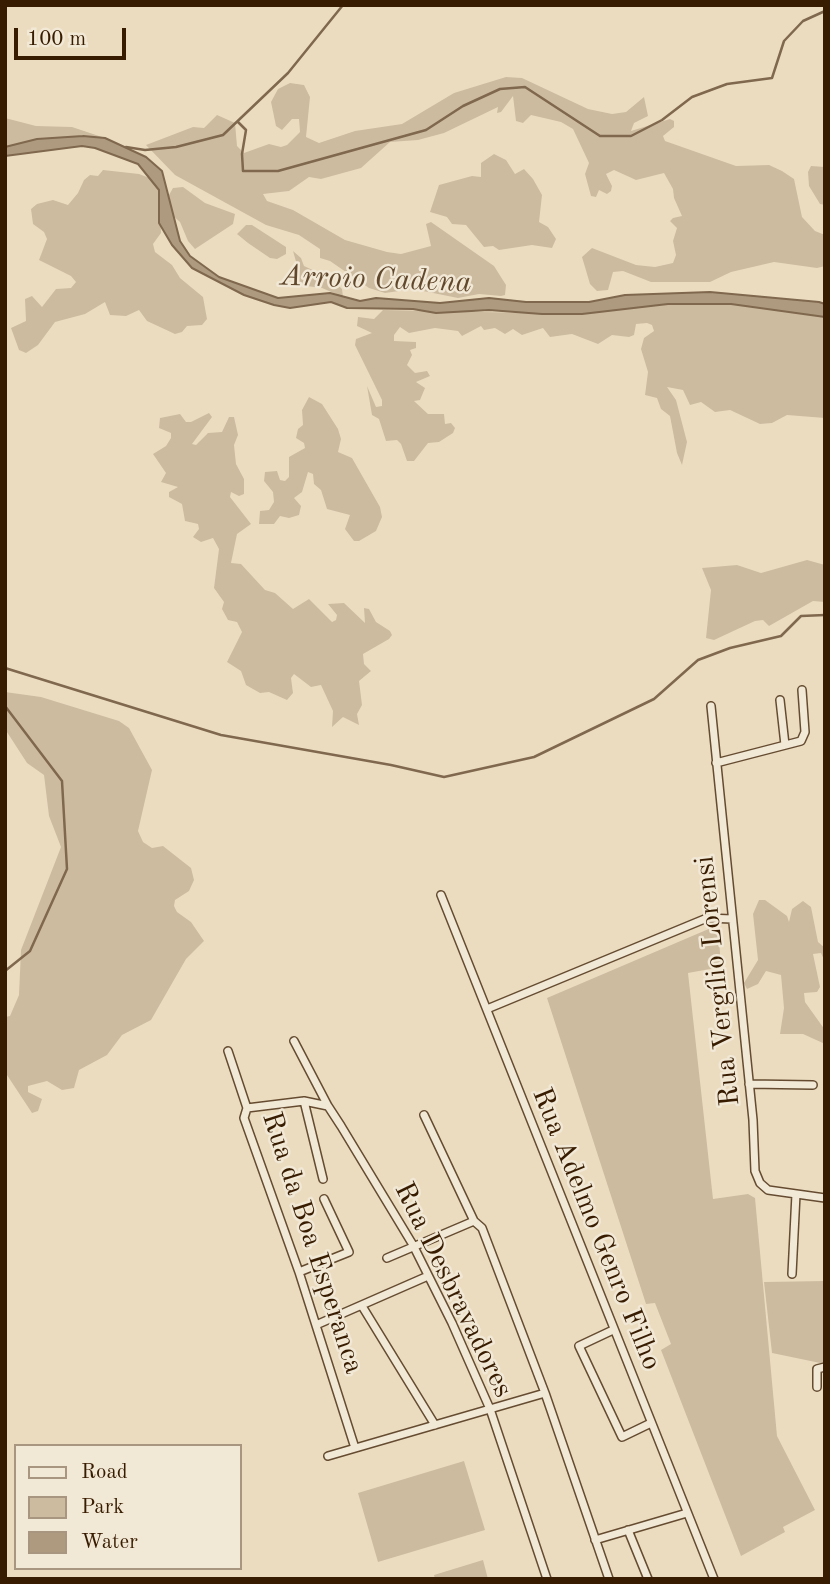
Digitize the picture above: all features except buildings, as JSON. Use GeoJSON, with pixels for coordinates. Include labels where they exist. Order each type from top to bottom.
{"type":"FeatureCollection","features":[{"type":"Feature","properties":{"kind":"street"},"geometry":{"type":"LineString","coordinates":[[716,763],[785,745],[804,737],[802,690]]}},
{"type":"Feature","properties":{"kind":"street"},"geometry":{"type":"LineString","coordinates":[[780,700],[785,745]]}},
{"type":"Feature","properties":{"kind":"street","name":"Rua Vergílio Lorensi"},"geometry":{"type":"LineString","coordinates":[[711,706],[749,1084],[755,1171],[760,1184],[768,1190],[825,1198]]}},
{"type":"Feature","properties":{"kind":"street","name":"Rua Adelmo Genro Filho"},"geometry":{"type":"LineString","coordinates":[[441,895],[714,1579]]}},
{"type":"Feature","properties":{"kind":"street"},"geometry":{"type":"LineString","coordinates":[[487,1009],[707,918],[732,919]]}},
{"type":"Feature","properties":{"kind":"street","name":"Rua Desbravadores"},"geometry":{"type":"LineString","coordinates":[[294,1041],[328,1107],[414,1245],[489,1409],[547,1579]]}},
{"type":"Feature","properties":{"kind":"street","name":"Rua da Boa Esperanca"},"geometry":{"type":"LineString","coordinates":[[229,1051],[247,1108],[244,1118],[299,1272],[355,1448]]}},
{"type":"Feature","properties":{"kind":"street"},"geometry":{"type":"LineString","coordinates":[[749,1084],[813,1085]]}},
{"type":"Feature","properties":{"kind":"street"},"geometry":{"type":"LineString","coordinates":[[304,1101],[323,1179]]}},
{"type":"Feature","properties":{"kind":"street"},"geometry":{"type":"LineString","coordinates":[[247,1108],[304,1101],[328,1107]]}},
{"type":"Feature","properties":{"kind":"street"},"geometry":{"type":"LineString","coordinates":[[424,1115],[474,1221],[482,1228],[545,1393],[609,1579]]}},
{"type":"Feature","properties":{"kind":"street"},"geometry":{"type":"LineString","coordinates":[[792,1274],[796,1194]]}},
{"type":"Feature","properties":{"kind":"street"},"geometry":{"type":"LineString","coordinates":[[299,1272],[349,1252],[324,1199]]}},
{"type":"Feature","properties":{"kind":"street"},"geometry":{"type":"LineString","coordinates":[[387,1258],[474,1221]]}},
{"type":"Feature","properties":{"kind":"street"},"geometry":{"type":"LineString","coordinates":[[316,1325],[428,1276]]}},
{"type":"Feature","properties":{"kind":"street"},"geometry":{"type":"LineString","coordinates":[[362,1306],[435,1425]]}},
{"type":"Feature","properties":{"kind":"street"},"geometry":{"type":"LineString","coordinates":[[613,1330],[579,1346],[622,1437],[651,1423]]}},
{"type":"Feature","properties":{"kind":"street"},"geometry":{"type":"LineString","coordinates":[[817,1387],[817,1369],[825,1367]]}},
{"type":"Feature","properties":{"kind":"street"},"geometry":{"type":"LineString","coordinates":[[328,1456],[545,1393]]}},
{"type":"Feature","properties":{"kind":"street"},"geometry":{"type":"LineString","coordinates":[[595,1540],[687,1513]]}},
{"type":"Feature","properties":{"kind":"street"},"geometry":{"type":"LineString","coordinates":[[628,1530],[648,1579]]}},
{"type":"Feature","properties":{"kind":"green space"},"geometry":{"type":"Polygon","coordinates":[[[506,77],[522,78],[588,109],[612,114],[626,112],[644,97],[648,116],[634,123],[631,131],[670,119],[674,121],[674,127],[663,136],[665,141],[736,166],[769,165],[782,171],[794,179],[802,217],[815,231],[825,235],[825,266],[817,268],[774,262],[731,272],[710,282],[651,282],[623,271],[613,272],[608,290],[597,291],[590,284],[582,257],[592,248],[636,265],[655,267],[673,263],[676,255],[673,241],[677,228],[670,221],[682,216],[673,189],[664,173],[636,180],[614,170],[606,174],[612,186],[611,191],[607,194],[599,190],[596,197],[591,196],[585,174],[589,163],[573,129],[561,122],[531,115],[523,123],[516,121],[513,96],[501,112],[497,113],[498,107],[444,133],[418,140],[390,142],[361,168],[321,179],[309,177],[289,191],[263,194],[267,201],[293,210],[345,240],[387,252],[401,254],[431,246],[426,224],[431,222],[494,266],[506,285],[505,295],[501,296],[479,294],[458,298],[413,289],[385,293],[369,288],[330,261],[320,258],[320,249],[299,235],[266,225],[175,175],[146,145],[193,127],[204,128],[217,115],[235,123],[237,146],[244,153],[269,144],[281,147],[287,145],[300,132],[299,119],[292,119],[282,130],[276,126],[271,102],[278,89],[290,83],[304,85],[310,97],[306,137],[319,143],[355,131],[402,124],[454,93],[506,77]]]}},
{"type":"Feature","properties":{"kind":"green space"},"geometry":{"type":"Polygon","coordinates":[[[5,118],[36,126],[72,127],[105,138],[37,139],[5,147],[5,118]]]}},
{"type":"Feature","properties":{"kind":"green space"},"geometry":{"type":"Polygon","coordinates":[[[494,154],[506,160],[515,174],[524,169],[533,179],[542,195],[539,222],[548,227],[556,239],[552,248],[532,245],[499,250],[493,246],[484,247],[466,225],[452,224],[447,217],[430,212],[439,185],[472,176],[481,177],[481,163],[494,154]]]}},
{"type":"Feature","properties":{"kind":"green space"},"geometry":{"type":"Polygon","coordinates":[[[811,166],[825,167],[825,205],[820,204],[809,186],[808,172],[811,166]]]}},
{"type":"Feature","properties":{"kind":"green space"},"geometry":{"type":"Polygon","coordinates":[[[103,170],[139,174],[152,179],[159,190],[160,206],[161,233],[153,244],[155,252],[172,265],[180,278],[203,297],[207,319],[202,325],[187,326],[182,332],[175,334],[147,321],[139,310],[126,316],[110,315],[105,302],[85,314],[55,322],[38,345],[26,353],[19,350],[11,328],[26,321],[25,299],[32,296],[42,307],[56,289],[71,288],[76,282],[71,276],[39,260],[47,239],[44,232],[33,224],[31,209],[37,204],[53,200],[68,205],[84,180],[90,175],[98,176],[103,170]]]}},
{"type":"Feature","properties":{"kind":"green space"},"geometry":{"type":"Polygon","coordinates":[[[183,187],[205,203],[235,214],[233,224],[195,249],[188,241],[180,222],[171,214],[169,195],[173,188],[183,187]]]}},
{"type":"Feature","properties":{"kind":"green space"},"geometry":{"type":"Polygon","coordinates":[[[246,225],[252,225],[286,247],[286,254],[277,259],[270,258],[248,243],[237,234],[246,225]]]}},
{"type":"Feature","properties":{"kind":"green space"},"geometry":{"type":"Polygon","coordinates":[[[293,251],[301,258],[304,266],[332,279],[342,289],[343,297],[322,288],[299,285],[289,278],[297,265],[293,251]]]}},
{"type":"Feature","properties":{"kind":"green space"},"geometry":{"type":"Polygon","coordinates":[[[668,304],[731,304],[825,317],[825,418],[787,415],[772,423],[760,424],[730,410],[715,412],[701,402],[690,405],[683,390],[667,387],[676,400],[687,442],[682,465],[670,416],[661,409],[657,398],[645,395],[648,372],[641,349],[644,338],[654,331],[652,325],[647,323],[636,324],[634,335],[612,335],[598,344],[572,334],[550,337],[543,328],[522,335],[513,329],[505,334],[495,328],[484,330],[481,326],[462,336],[458,331],[435,328],[409,333],[400,327],[394,335],[394,341],[416,342],[416,348],[410,350],[412,355],[407,365],[415,373],[427,371],[430,376],[416,382],[425,388],[420,400],[414,401],[428,414],[444,414],[445,424],[451,423],[455,428],[453,433],[439,442],[428,443],[414,461],[407,461],[401,444],[397,440],[386,441],[379,419],[372,415],[367,386],[376,407],[382,406],[382,400],[355,345],[356,339],[372,333],[357,326],[358,317],[374,319],[383,310],[582,314],[668,304]]]}},
{"type":"Feature","properties":{"kind":"green space"},"geometry":{"type":"Polygon","coordinates":[[[309,397],[322,404],[338,429],[341,439],[338,452],[352,458],[380,507],[382,517],[376,531],[359,541],[354,541],[345,529],[350,515],[327,509],[321,490],[314,484],[313,474],[308,472],[302,492],[294,498],[301,506],[299,515],[289,518],[280,516],[274,524],[259,524],[260,511],[269,510],[274,502],[273,492],[264,481],[265,472],[277,471],[280,480],[285,481],[289,477],[289,457],[305,448],[304,443],[296,438],[298,429],[303,425],[302,410],[309,397]]]}},
{"type":"Feature","properties":{"kind":"green space"},"geometry":{"type":"Polygon","coordinates":[[[209,413],[212,417],[192,444],[196,445],[208,433],[222,432],[229,417],[234,417],[238,435],[234,445],[236,464],[244,479],[244,494],[239,496],[231,492],[230,497],[251,524],[237,534],[231,563],[241,564],[265,590],[275,593],[293,609],[309,599],[332,622],[337,615],[328,604],[344,603],[365,623],[364,608],[369,609],[376,622],[392,635],[363,654],[364,664],[371,671],[359,681],[362,705],[357,714],[359,725],[343,717],[332,727],[333,711],[321,685],[311,687],[294,674],[291,678],[293,693],[287,700],[269,692],[260,693],[246,685],[241,671],[227,662],[242,632],[237,622],[228,620],[222,609],[224,602],[214,588],[219,549],[213,538],[201,542],[193,537],[199,529],[198,524],[185,521],[182,504],[169,497],[169,492],[178,487],[161,482],[166,473],[153,454],[166,446],[171,438],[171,433],[159,428],[160,418],[180,414],[186,422],[191,422],[209,413]]]}},
{"type":"Feature","properties":{"kind":"green space"},"geometry":{"type":"Polygon","coordinates":[[[807,560],[825,565],[825,602],[813,601],[769,626],[763,620],[755,621],[714,640],[706,638],[711,590],[702,568],[737,565],[761,573],[807,560]]]}},
{"type":"Feature","properties":{"kind":"green space"},"geometry":{"type":"Polygon","coordinates":[[[5,692],[41,697],[119,721],[129,728],[152,770],[138,831],[143,842],[152,848],[163,846],[191,868],[194,880],[189,891],[175,900],[174,906],[177,912],[191,922],[204,941],[186,959],[151,1020],[122,1035],[107,1055],[79,1070],[74,1088],[62,1090],[47,1081],[28,1086],[28,1092],[42,1099],[38,1111],[32,1113],[5,1072],[5,1017],[10,1016],[19,995],[21,950],[61,847],[49,816],[44,775],[27,763],[5,729],[5,692]]]}},
{"type":"Feature","properties":{"kind":"green space"},"geometry":{"type":"Polygon","coordinates":[[[759,900],[765,900],[787,916],[789,922],[792,909],[803,901],[811,907],[818,942],[825,948],[825,962],[821,953],[813,954],[820,987],[817,992],[804,993],[805,1002],[825,1030],[825,1044],[803,1034],[780,1034],[784,1008],[781,975],[766,971],[758,984],[747,989],[744,983],[758,960],[753,914],[759,900]]]}},
{"type":"Feature","properties":{"kind":"green space"},"geometry":{"type":"Polygon","coordinates":[[[718,925],[721,967],[688,973],[713,1199],[748,1194],[755,1198],[777,1436],[815,1510],[783,1527],[785,1532],[741,1556],[661,1350],[671,1344],[655,1303],[646,1304],[547,998],[718,925]]]}},
{"type":"Feature","properties":{"kind":"green space"},"geometry":{"type":"Polygon","coordinates":[[[825,1281],[825,1364],[772,1353],[764,1282],[825,1281]]]}},
{"type":"Feature","properties":{"kind":"green space"},"geometry":{"type":"Polygon","coordinates":[[[464,1461],[485,1530],[378,1562],[358,1493],[464,1461]]]}},
{"type":"Feature","properties":{"kind":"green space"},"geometry":{"type":"Polygon","coordinates":[[[483,1560],[488,1579],[435,1579],[434,1575],[483,1560]]]}},
{"type":"Feature","properties":{"kind":"water"},"geometry":{"type":"Polygon","coordinates":[[[83,136],[105,138],[146,157],[162,171],[180,241],[190,256],[219,277],[278,298],[330,293],[360,301],[376,298],[440,303],[489,298],[526,302],[589,302],[625,295],[710,292],[819,302],[825,304],[825,317],[731,304],[668,304],[582,314],[489,310],[436,313],[413,309],[347,308],[331,302],[290,308],[274,305],[244,295],[192,268],[172,245],[159,223],[159,190],[138,164],[82,146],[5,156],[5,147],[37,139],[83,136]]]}},
{"type":"Feature","properties":{"kind":"waterway"},"geometry":{"type":"LineString","coordinates":[[126,147],[145,150],[176,147],[223,135],[288,73],[343,5]]}},
{"type":"Feature","properties":{"kind":"waterway"},"geometry":{"type":"LineString","coordinates":[[238,122],[246,130],[242,154],[243,171],[278,171],[426,130],[463,106],[500,89],[525,87],[600,136],[631,136],[662,120],[692,97],[727,84],[772,78],[784,41],[803,21],[825,11]]}},
{"type":"Feature","properties":{"kind":"waterway"},"geometry":{"type":"LineString","coordinates":[[5,668],[221,735],[444,777],[534,757],[654,699],[698,660],[730,648],[781,636],[801,616],[825,615]]}},
{"type":"Feature","properties":{"kind":"waterway"},"geometry":{"type":"LineString","coordinates":[[5,706],[62,781],[67,869],[30,951],[5,971]]}},
{"type":"Feature","properties":{"kind":"water label","name":"Arroio Cadena"},"geometry":{"type":"Point","coordinates":[376,280]}}]}
